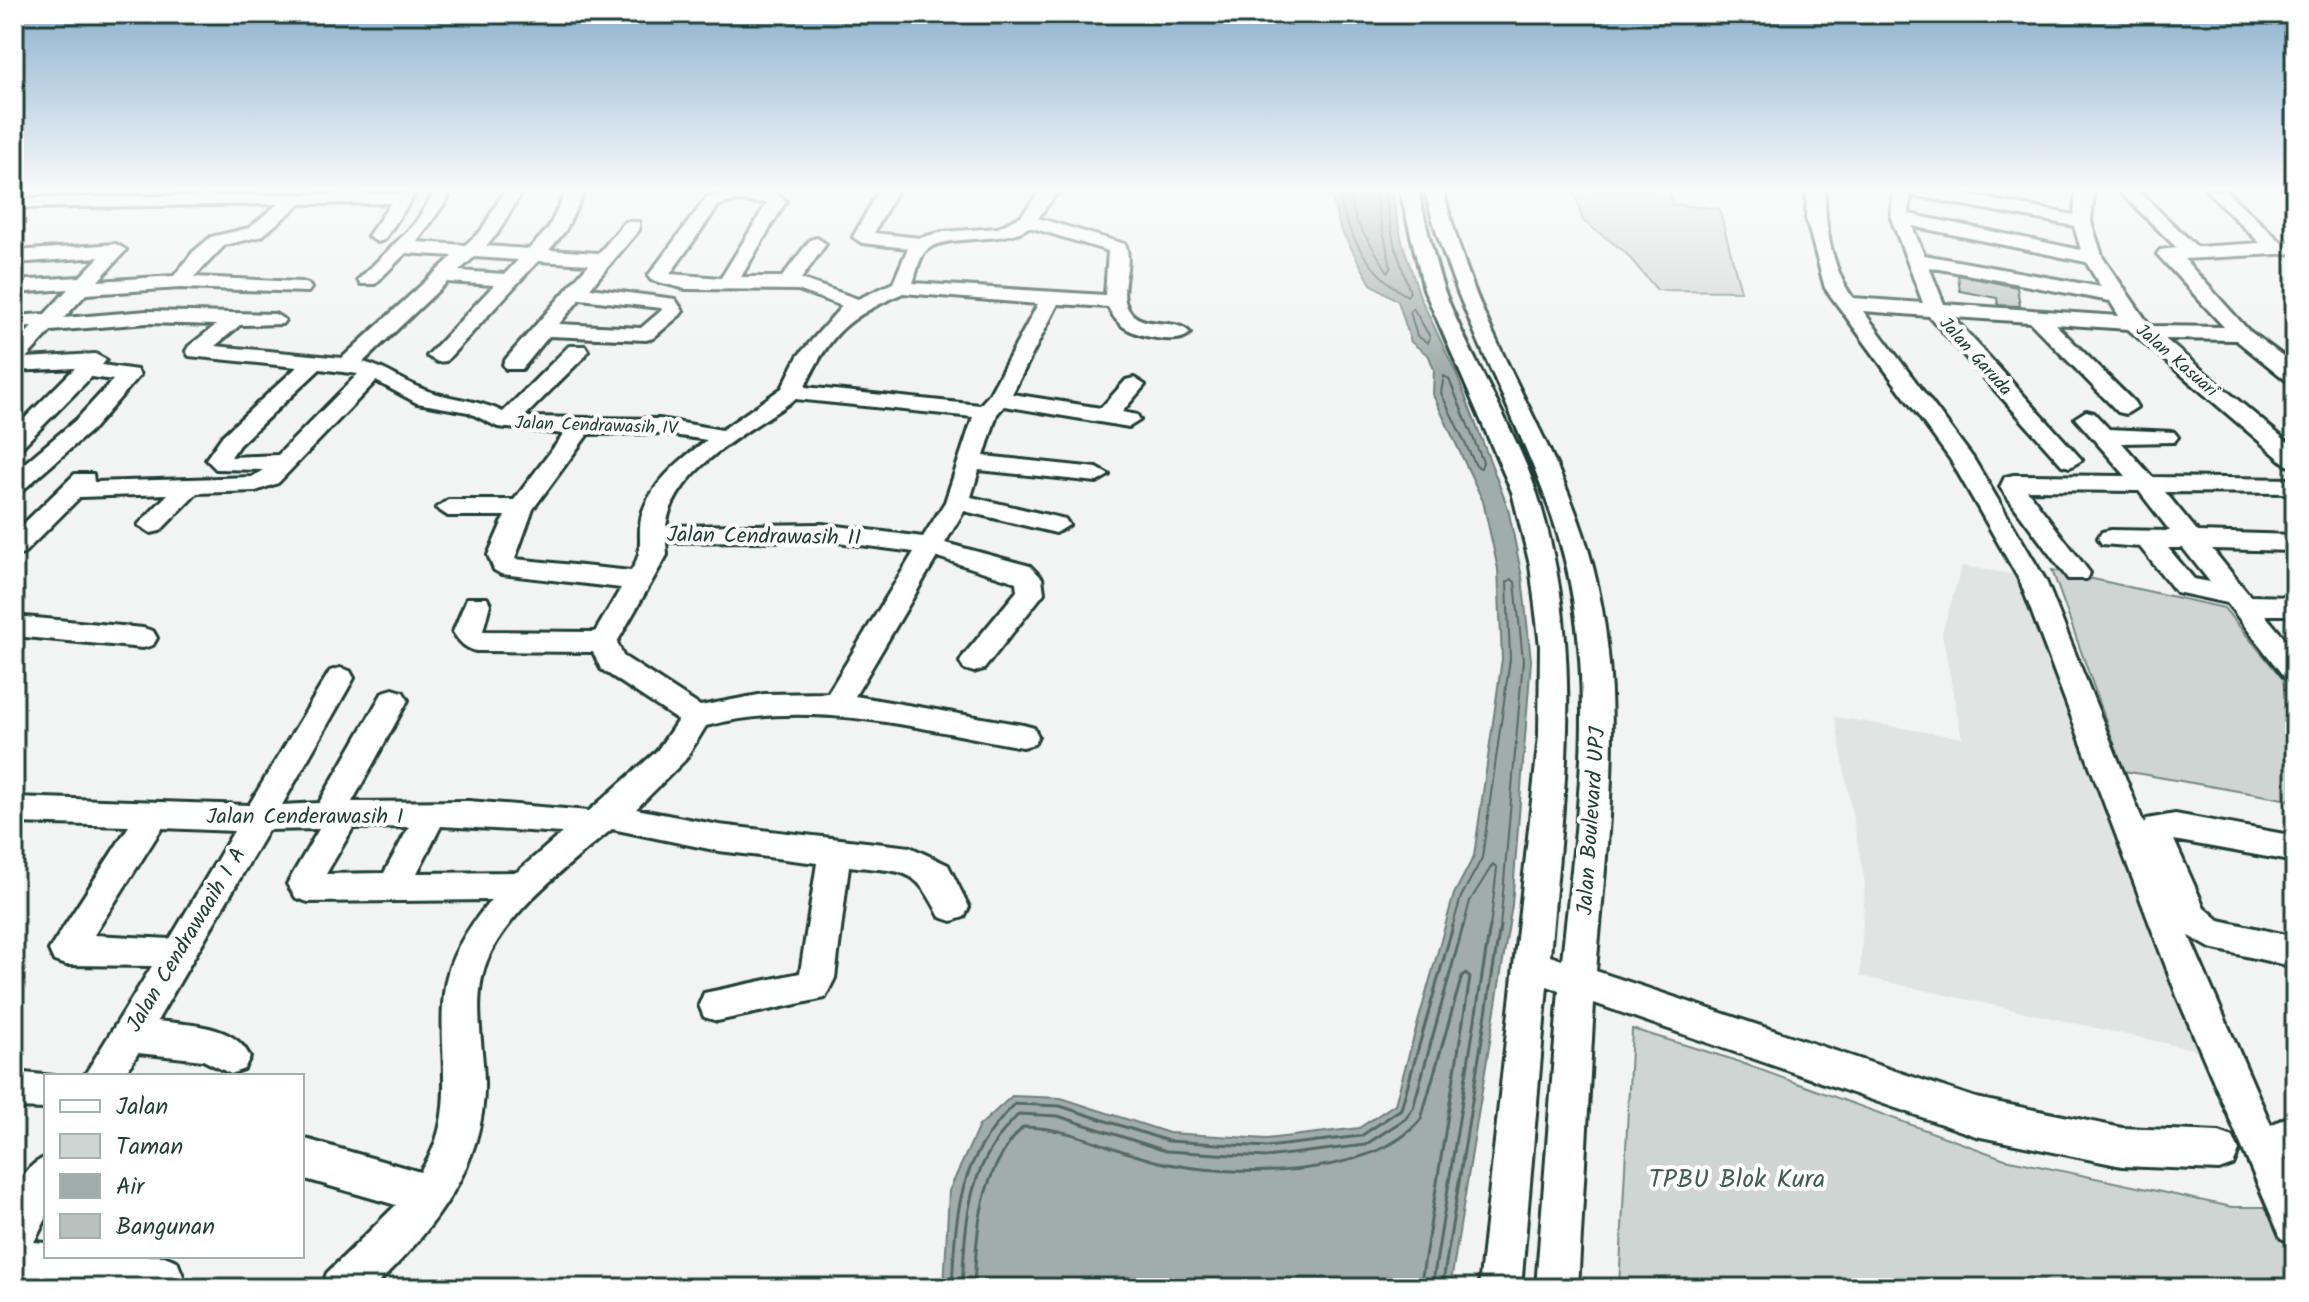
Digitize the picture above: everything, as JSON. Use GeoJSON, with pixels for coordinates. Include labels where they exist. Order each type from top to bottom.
{"type":"FeatureCollection","features":[{"type":"Feature","properties":{"kind":"street"},"geometry":{"type":"LineString","coordinates":[[14,257],[105,251]]}},
{"type":"Feature","properties":{"kind":"street"},"geometry":{"type":"LineString","coordinates":[[14,358],[115,251]]}},
{"type":"Feature","properties":{"kind":"street"},"geometry":{"type":"LineString","coordinates":[[180,282],[207,251]]}},
{"type":"Feature","properties":{"kind":"street"},"geometry":{"type":"LineString","coordinates":[[368,280],[398,251]]}},
{"type":"Feature","properties":{"kind":"street"},"geometry":{"type":"LineString","coordinates":[[465,251],[603,259]]}},
{"type":"Feature","properties":{"kind":"street"},"geometry":{"type":"LineString","coordinates":[[347,365],[469,251]]}},
{"type":"Feature","properties":{"kind":"street"},"geometry":{"type":"LineString","coordinates":[[438,356],[540,251]]}},
{"type":"Feature","properties":{"kind":"street"},"geometry":{"type":"LineString","coordinates":[[514,364],[610,251]]}},
{"type":"Feature","properties":{"kind":"street"},"geometry":{"type":"LineString","coordinates":[[677,251],[658,276],[727,284],[788,283],[816,288],[858,306]]}},
{"type":"Feature","properties":{"kind":"street"},"geometry":{"type":"LineString","coordinates":[[727,284],[747,251]]}},
{"type":"Feature","properties":{"kind":"street"},"geometry":{"type":"LineString","coordinates":[[788,283],[812,251]]}},
{"type":"Feature","properties":{"kind":"street"},"geometry":{"type":"LineString","coordinates":[[901,287],[916,251]]}},
{"type":"Feature","properties":{"kind":"street"},"geometry":{"type":"LineString","coordinates":[[1118,251],[1115,301],[1122,319],[1134,325],[1180,333]]}},
{"type":"Feature","properties":{"kind":"street","name":"Jalan Boulevard UPJ"},"geometry":{"type":"LineString","coordinates":[[1424,251],[1434,289],[1524,492],[1543,565],[1554,646],[1554,736],[1500,1288]]}},
{"type":"Feature","properties":{"kind":"street","name":"Jalan Boulevard UPJ"},"geometry":{"type":"LineString","coordinates":[[1449,251],[1461,288],[1542,456],[1580,567],[1592,647],[1599,745],[1578,979],[1557,1288]]}},
{"type":"Feature","properties":{"kind":"street"},"geometry":{"type":"LineString","coordinates":[[1823,251],[1835,288],[1845,304],[1961,458],[2033,581],[2195,996],[2295,1224]]}},
{"type":"Feature","properties":{"kind":"street","name":"Jalan Garuda"},"geometry":{"type":"LineString","coordinates":[[1912,251],[1937,312],[2070,460]]}},
{"type":"Feature","properties":{"kind":"street"},"geometry":{"type":"LineString","coordinates":[[2058,251],[2093,258]]}},
{"type":"Feature","properties":{"kind":"street","name":"Jalan Kasuari"},"geometry":{"type":"LineString","coordinates":[[2091,251],[2139,328],[2295,460]]}},
{"type":"Feature","properties":{"kind":"street"},"geometry":{"type":"LineString","coordinates":[[2186,251],[2167,254],[2191,275],[2241,334],[2295,376]]}},
{"type":"Feature","properties":{"kind":"street"},"geometry":{"type":"LineString","coordinates":[[1915,259],[2117,296]]}},
{"type":"Feature","properties":{"kind":"street"},"geometry":{"type":"LineString","coordinates":[[441,276],[511,280]]}},
{"type":"Feature","properties":{"kind":"street"},"geometry":{"type":"LineString","coordinates":[[14,287],[180,282],[301,288]]}},
{"type":"Feature","properties":{"kind":"street"},"geometry":{"type":"LineString","coordinates":[[603,642],[654,555],[652,534],[656,510],[667,489],[705,452],[791,392],[824,337],[838,320],[858,306],[901,287],[989,296],[1053,295],[1115,301]]}},
{"type":"Feature","properties":{"kind":"street"},"geometry":{"type":"LineString","coordinates":[[545,330],[646,334],[673,311],[668,303],[574,292]]}},
{"type":"Feature","properties":{"kind":"street"},"geometry":{"type":"LineString","coordinates":[[836,704],[957,502],[993,405],[1053,295]]}},
{"type":"Feature","properties":{"kind":"street"},"geometry":{"type":"LineString","coordinates":[[1845,304],[2241,334]]}},
{"type":"Feature","properties":{"kind":"street"},"geometry":{"type":"LineString","coordinates":[[14,322],[147,317],[275,320]]}},
{"type":"Feature","properties":{"kind":"street"},"geometry":{"type":"LineString","coordinates":[[2037,318],[2126,407]]}},
{"type":"Feature","properties":{"kind":"street","name":"Jalan Cendrawasih IV"},"geometry":{"type":"LineString","coordinates":[[234,320],[196,350],[200,353],[347,365],[373,371],[415,395],[474,406],[506,422],[581,427],[659,426],[691,429],[726,438]]}},
{"type":"Feature","properties":{"kind":"street"},"geometry":{"type":"LineString","coordinates":[[506,422],[577,351]]}},
{"type":"Feature","properties":{"kind":"street"},"geometry":{"type":"LineString","coordinates":[[284,462],[224,464],[218,459],[231,440],[313,364]]}},
{"type":"Feature","properties":{"kind":"street"},"geometry":{"type":"LineString","coordinates":[[14,365],[91,365],[129,375],[85,424],[22,479]]}},
{"type":"Feature","properties":{"kind":"street"},"geometry":{"type":"LineString","coordinates":[[14,442],[91,365]]}},
{"type":"Feature","properties":{"kind":"street"},"geometry":{"type":"LineString","coordinates":[[71,490],[256,484],[269,478],[373,371]]}},
{"type":"Feature","properties":{"kind":"street"},"geometry":{"type":"LineString","coordinates":[[791,392],[993,405],[1118,418],[1134,385]]}},
{"type":"Feature","properties":{"kind":"street"},"geometry":{"type":"LineString","coordinates":[[581,427],[521,508],[501,555],[503,564],[510,568],[638,581]]}},
{"type":"Feature","properties":{"kind":"street"},"geometry":{"type":"LineString","coordinates":[[2166,437],[2094,427],[2145,483],[2295,671]]}},
{"type":"Feature","properties":{"kind":"street"},"geometry":{"type":"LineString","coordinates":[[971,462],[1097,475]]}},
{"type":"Feature","properties":{"kind":"street"},"geometry":{"type":"LineString","coordinates":[[14,548],[86,476],[22,479]]}},
{"type":"Feature","properties":{"kind":"street"},"geometry":{"type":"LineString","coordinates":[[2077,573],[2012,487],[2014,482],[2024,479],[2295,486]]}},
{"type":"Feature","properties":{"kind":"street"},"geometry":{"type":"LineString","coordinates":[[151,525],[189,487]]}},
{"type":"Feature","properties":{"kind":"street"},"geometry":{"type":"LineString","coordinates":[[957,502],[1056,525]]}},
{"type":"Feature","properties":{"kind":"street"},"geometry":{"type":"LineString","coordinates":[[448,508],[521,508]]}},
{"type":"Feature","properties":{"kind":"street","name":"Jalan Cendrawasih II"},"geometry":{"type":"LineString","coordinates":[[652,534],[818,533],[876,537],[928,546],[1021,572],[1032,586],[974,662]]}},
{"type":"Feature","properties":{"kind":"street"},"geometry":{"type":"LineString","coordinates":[[2111,538],[2295,543]]}},
{"type":"Feature","properties":{"kind":"street"},"geometry":{"type":"LineString","coordinates":[[2148,540],[2185,586],[2238,600],[2295,606]]}},
{"type":"Feature","properties":{"kind":"street"},"geometry":{"type":"LineString","coordinates":[[477,604],[467,629],[469,637],[476,641],[603,642]]}},
{"type":"Feature","properties":{"kind":"street"},"geometry":{"type":"LineString","coordinates":[[14,626],[143,638]]}},
{"type":"Feature","properties":{"kind":"street"},"geometry":{"type":"LineString","coordinates":[[603,642],[611,662],[684,708],[694,718]]}},
{"type":"Feature","properties":{"kind":"street","name":"Jalan Cendrawaaih I A"},"geometry":{"type":"LineString","coordinates":[[104,1074],[340,678]]}},
{"type":"Feature","properties":{"kind":"street"},"geometry":{"type":"LineString","coordinates":[[393,700],[306,877],[305,886],[525,886]]}},
{"type":"Feature","properties":{"kind":"street"},"geometry":{"type":"LineString","coordinates":[[694,718],[760,703],[836,704],[1023,736]]}},
{"type":"Feature","properties":{"kind":"street"},"geometry":{"type":"LineString","coordinates":[[342,1288],[387,1246],[430,1195],[444,1171],[463,1119],[466,1098],[461,1022],[464,984],[474,952],[525,886],[681,746],[694,718]]}},
{"type":"Feature","properties":{"kind":"street","name":"Jalan Cenderawasih I"},"geometry":{"type":"LineString","coordinates":[[14,810],[333,821],[520,816],[602,820],[719,838],[910,860],[924,865],[936,875],[952,907]]}},
{"type":"Feature","properties":{"kind":"street"},"geometry":{"type":"LineString","coordinates":[[154,814],[66,950],[162,951]]}},
{"type":"Feature","properties":{"kind":"street"},"geometry":{"type":"LineString","coordinates":[[393,888],[425,826]]}},
{"type":"Feature","properties":{"kind":"street"},"geometry":{"type":"LineString","coordinates":[[2295,849],[2175,827],[2158,828],[2156,836],[2191,917],[2210,933],[2295,952]]}},
{"type":"Feature","properties":{"kind":"street"},"geometry":{"type":"LineString","coordinates":[[717,1005],[812,987],[821,953],[835,852]]}},
{"type":"Feature","properties":{"kind":"street"},"geometry":{"type":"LineString","coordinates":[[1531,965],[1976,1117],[2122,1147],[2219,1151]]}},
{"type":"Feature","properties":{"kind":"street"},"geometry":{"type":"LineString","coordinates":[[129,1035],[208,1044],[231,1057]]}},
{"type":"Feature","properties":{"kind":"street"},"geometry":{"type":"LineString","coordinates":[[14,1090],[44,1091]]}},
{"type":"Feature","properties":{"kind":"street"},"geometry":{"type":"LineString","coordinates":[[304,1159],[430,1195]]}},
{"type":"Feature","properties":{"kind":"street"},"geometry":{"type":"LineString","coordinates":[[14,1239],[32,1191]]}},
{"type":"Feature","properties":{"kind":"street"},"geometry":{"type":"LineString","coordinates":[[14,1253],[27,1262],[162,1276]]}},
{"type":"Feature","properties":{"kind":"shaded area"},"geometry":{"type":"Polygon","coordinates":[[[1962,566],[2023,576],[2201,1051],[1860,976],[1865,885],[1835,717],[1962,738],[1942,633],[1962,566]]]}},
{"type":"Feature","properties":{"kind":"green space"},"geometry":{"type":"Polygon","coordinates":[[[1624,251],[1730,251],[1741,291],[1657,290],[1624,251]]]}},
{"type":"Feature","properties":{"kind":"green space"},"geometry":{"type":"Polygon","coordinates":[[[2052,570],[2224,608],[2283,679],[2289,730],[2295,739],[2295,801],[2124,771],[2052,570]]]}},
{"type":"Feature","properties":{"kind":"green space","name":"TPBU Blok Kura"},"geometry":{"type":"Polygon","coordinates":[[[1632,1029],[1728,1058],[2005,1159],[2232,1207],[2275,1207],[2295,1271],[2295,1288],[1619,1288],[1632,1029]]]}},
{"type":"Feature","properties":{"kind":"water"},"geometry":{"type":"Polygon","coordinates":[[[1353,251],[1405,251],[1420,297],[1456,373],[1508,508],[1522,577],[1531,660],[1512,905],[1450,1288],[944,1288],[949,1191],[979,1126],[1012,1096],[1061,1098],[1169,1133],[1267,1139],[1359,1128],[1395,1104],[1454,894],[1474,856],[1502,659],[1498,569],[1483,501],[1433,395],[1434,370],[1429,356],[1411,342],[1398,301],[1371,284],[1353,251]]]}},
{"type":"Feature","properties":{"kind":"building"},"geometry":{"type":"Polygon","coordinates":[[[1958,275],[2017,287],[2020,306],[1998,305],[1997,298],[1960,291],[1958,275]]]}}]}
